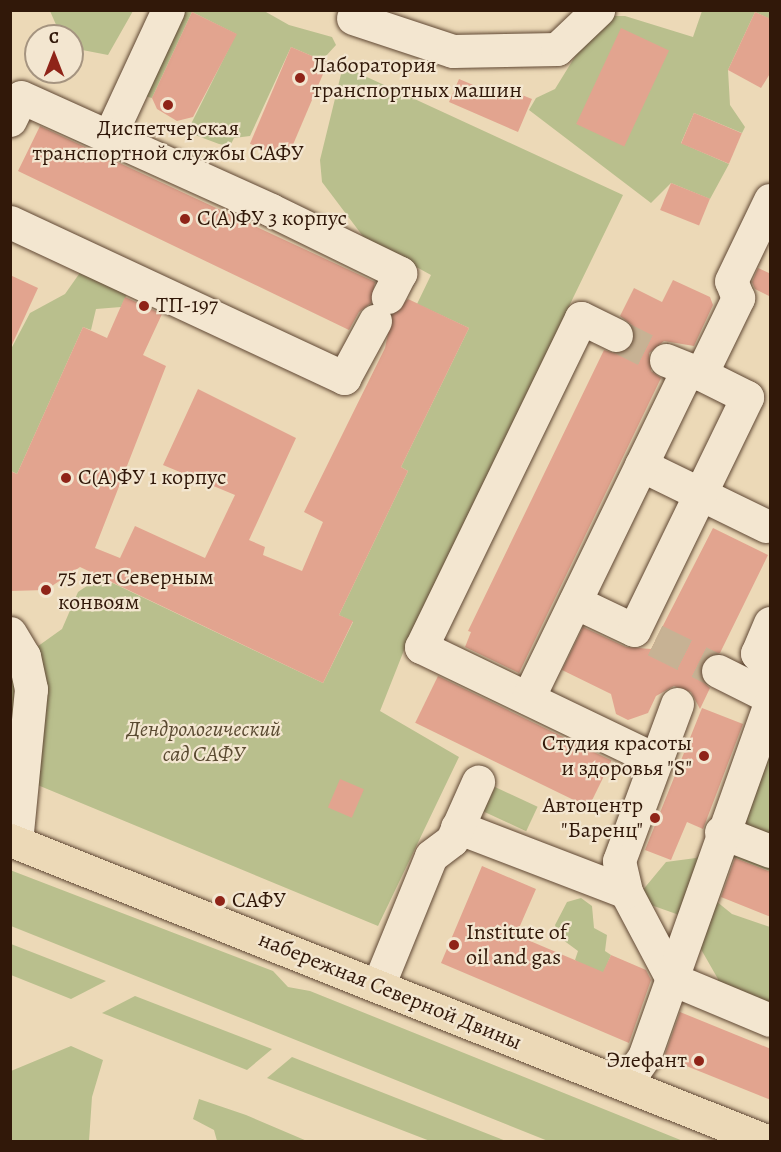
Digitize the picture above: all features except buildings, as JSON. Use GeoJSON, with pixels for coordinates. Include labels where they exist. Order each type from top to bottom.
{"type":"FeatureCollection","features":[{"type":"Feature","properties":{"kind":"main road","name":"набережная Северной Двины"},"geometry":{"type":"LineString","coordinates":[[13,841],[769,1142]]}},
{"type":"Feature","properties":{"kind":"lane"},"geometry":{"type":"LineString","coordinates":[[108,137],[168,10]]}},
{"type":"Feature","properties":{"kind":"lane"},"geometry":{"type":"LineString","coordinates":[[353,18],[453,51],[557,48],[598,10]]}},
{"type":"Feature","properties":{"kind":"lane"},"geometry":{"type":"LineString","coordinates":[[10,120],[21,97],[400,273],[345,378],[10,222]]}},
{"type":"Feature","properties":{"kind":"lane"},"geometry":{"type":"LineString","coordinates":[[528,698],[641,465],[685,368],[738,298],[731,281],[771,200]]}},
{"type":"Feature","properties":{"kind":"lane"},"geometry":{"type":"LineString","coordinates":[[616,335],[581,318],[421,647],[656,760]]}},
{"type":"Feature","properties":{"kind":"lane"},"geometry":{"type":"LineString","coordinates":[[575,602],[644,635],[700,494],[747,397],[685,368]]}},
{"type":"Feature","properties":{"kind":"lane"},"geometry":{"type":"LineString","coordinates":[[641,465],[700,494],[769,523]]}},
{"type":"Feature","properties":{"kind":"lane"},"geometry":{"type":"LineString","coordinates":[[771,623],[757,653],[771,669]]}},
{"type":"Feature","properties":{"kind":"lane"},"geometry":{"type":"LineString","coordinates":[[10,633],[26,660],[31,689],[13,841]]}},
{"type":"Feature","properties":{"kind":"lane"},"geometry":{"type":"LineString","coordinates":[[718,671],[771,697]]}},
{"type":"Feature","properties":{"kind":"lane"},"geometry":{"type":"LineString","coordinates":[[625,1084],[644,1057],[721,832],[771,703]]}},
{"type":"Feature","properties":{"kind":"lane"},"geometry":{"type":"LineString","coordinates":[[676,704],[619,861],[626,892],[672,979],[771,1020]]}},
{"type":"Feature","properties":{"kind":"lane"},"geometry":{"type":"LineString","coordinates":[[378,986],[431,856],[452,840],[478,782]]}},
{"type":"Feature","properties":{"kind":"lane"},"geometry":{"type":"LineString","coordinates":[[457,827],[626,892]]}},
{"type":"Feature","properties":{"kind":"lane"},"geometry":{"type":"LineString","coordinates":[[721,832],[771,851]]}},
{"type":"Feature","properties":{"kind":"green space"},"geometry":{"type":"Polygon","coordinates":[[[50,11],[133,11],[108,55],[84,50],[84,24],[56,24],[50,11]]]}},
{"type":"Feature","properties":{"kind":"green space"},"geometry":{"type":"Polygon","coordinates":[[[179,11],[266,12],[289,25],[332,37],[336,45],[325,57],[328,63],[291,47],[250,136],[234,138],[230,146],[219,144],[187,132],[236,34],[192,12],[152,98],[137,94],[179,11]]]}},
{"type":"Feature","properties":{"kind":"green space"},"geometry":{"type":"Polygon","coordinates":[[[702,11],[770,11],[770,19],[755,12],[728,70],[730,105],[745,127],[742,133],[694,113],[681,143],[729,164],[710,199],[671,183],[651,203],[529,110],[536,98],[555,89],[579,50],[610,16],[625,16],[693,37],[702,11]]]}},
{"type":"Feature","properties":{"kind":"green space","name":"Дендрологический сад САФУ"},"geometry":{"type":"Polygon","coordinates":[[[343,66],[623,195],[412,630],[380,711],[459,757],[378,926],[11,774],[10,653],[34,649],[62,629],[78,592],[100,577],[323,683],[353,622],[339,615],[408,471],[401,467],[469,328],[417,304],[431,275],[365,239],[322,182],[320,160],[343,66]]]}},
{"type":"Feature","properties":{"kind":"green space"},"geometry":{"type":"Polygon","coordinates":[[[84,267],[130,287],[121,307],[96,309],[91,330],[83,327],[17,474],[11,471],[11,349],[30,313],[65,294],[84,267]]]}},
{"type":"Feature","properties":{"kind":"green space"},"geometry":{"type":"Polygon","coordinates":[[[770,737],[770,871],[733,857],[711,897],[732,914],[770,927],[770,1015],[715,986],[718,979],[682,916],[651,905],[642,891],[666,862],[696,858],[706,848],[770,737]]]}},
{"type":"Feature","properties":{"kind":"green space"},"geometry":{"type":"Polygon","coordinates":[[[495,787],[538,807],[526,831],[484,811],[495,787]]]}},
{"type":"Feature","properties":{"kind":"green space"},"geometry":{"type":"Polygon","coordinates":[[[10,870],[273,971],[288,987],[310,991],[683,1141],[548,1141],[11,926],[10,870]]]}},
{"type":"Feature","properties":{"kind":"green space"},"geometry":{"type":"Polygon","coordinates":[[[581,898],[592,906],[594,928],[607,935],[605,951],[611,955],[601,979],[575,960],[578,951],[559,937],[555,925],[567,902],[581,898]]]}},
{"type":"Feature","properties":{"kind":"green space"},"geometry":{"type":"Polygon","coordinates":[[[10,944],[106,981],[71,999],[11,975],[10,944]]]}},
{"type":"Feature","properties":{"kind":"green space"},"geometry":{"type":"Polygon","coordinates":[[[135,996],[272,1049],[247,1070],[102,1013],[135,996]]]}},
{"type":"Feature","properties":{"kind":"green space"},"geometry":{"type":"Polygon","coordinates":[[[71,1046],[103,1060],[92,1097],[89,1141],[11,1141],[11,1071],[71,1046]]]}},
{"type":"Feature","properties":{"kind":"green space"},"geometry":{"type":"Polygon","coordinates":[[[292,1057],[506,1141],[430,1141],[267,1078],[292,1057]]]}},
{"type":"Feature","properties":{"kind":"green space"},"geometry":{"type":"Polygon","coordinates":[[[199,1099],[246,1115],[307,1141],[217,1141],[214,1130],[193,1119],[199,1099]]]}},
{"type":"Feature","properties":{"kind":"tunnel"},"geometry":{"type":"LineString","coordinates":[[616,335],[666,360]]}},
{"type":"Feature","properties":{"kind":"tunnel"},"geometry":{"type":"LineString","coordinates":[[655,640],[718,671]]}},
{"type":"Feature","properties":{"kind":"place","name":"Лаборатория транспортных машин"},"geometry":{"type":"Point","coordinates":[300,78]}},
{"type":"Feature","properties":{"kind":"place","name":"Диспетчерская транспортной службы САФУ"},"geometry":{"type":"Point","coordinates":[168,105]}},
{"type":"Feature","properties":{"kind":"place","name":"С(А)ФУ 3 корпус"},"geometry":{"type":"Point","coordinates":[185,219]}},
{"type":"Feature","properties":{"kind":"place","name":"ТП-197"},"geometry":{"type":"Point","coordinates":[144,306]}},
{"type":"Feature","properties":{"kind":"place","name":"С(А)ФУ 1 корпус"},"geometry":{"type":"Point","coordinates":[66,478]}},
{"type":"Feature","properties":{"kind":"place","name":"75 лет Северным конвоям"},"geometry":{"type":"Point","coordinates":[46,590]}},
{"type":"Feature","properties":{"kind":"place","name":"Студия красоты и здоровья \"S\""},"geometry":{"type":"Point","coordinates":[704,756]}},
{"type":"Feature","properties":{"kind":"place","name":"Автоцентр \"Баренц\""},"geometry":{"type":"Point","coordinates":[655,818]}},
{"type":"Feature","properties":{"kind":"place","name":"САФУ"},"geometry":{"type":"Point","coordinates":[220,901]}},
{"type":"Feature","properties":{"kind":"place","name":"Institute of oil and gas"},"geometry":{"type":"Point","coordinates":[454,945]}},
{"type":"Feature","properties":{"kind":"place","name":"Элефант"},"geometry":{"type":"Point","coordinates":[699,1061]}}]}
